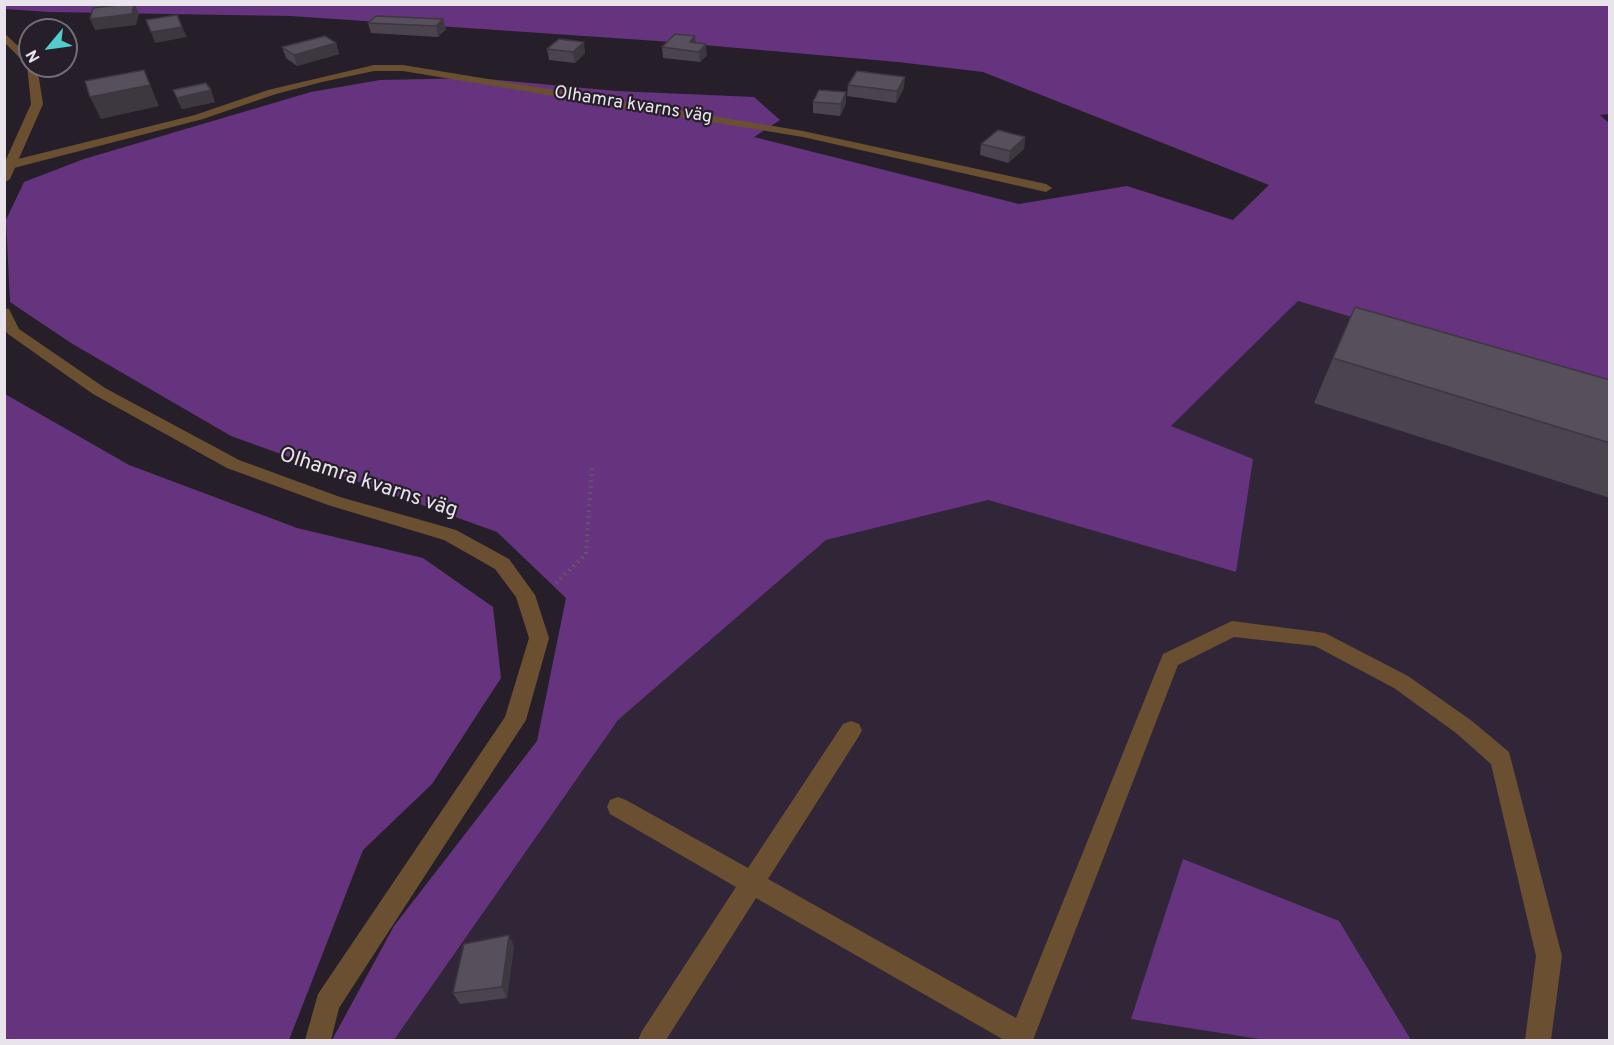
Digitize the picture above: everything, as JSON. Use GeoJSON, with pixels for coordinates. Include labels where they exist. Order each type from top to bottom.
{"type":"FeatureCollection","features":[{"type":"Feature","properties":{"kind":"street"},"geometry":{"type":"LineString","coordinates":[[4,36],[18,51]]}},
{"type":"Feature","properties":{"kind":"street","name":"Olhamra kvarns väg"},"geometry":{"type":"LineString","coordinates":[[10,165],[200,117],[272,92],[374,68],[403,68],[802,134],[1046,188]]}},
{"type":"Feature","properties":{"kind":"street"},"geometry":{"type":"LineString","coordinates":[[4,178],[37,104],[33,78]]}},
{"type":"Feature","properties":{"kind":"street","name":"Olhamra kvarns väg"},"geometry":{"type":"LineString","coordinates":[[4,312],[13,331],[99,392],[233,464],[334,501],[450,535],[501,564],[525,595],[539,638],[515,720],[327,1003],[318,1041]]}},
{"type":"Feature","properties":{"kind":"street"},"geometry":{"type":"LineString","coordinates":[[618,807],[1021,1038],[1170,660],[1232,629],[1318,639],[1401,681],[1464,727],[1502,759],[1549,956],[1538,1041]]}},
{"type":"Feature","properties":{"kind":"street"},"geometry":{"type":"LineString","coordinates":[[651,1041],[851,730]]}},
{"type":"Feature","properties":{"kind":"path"},"geometry":{"type":"LineString","coordinates":[[549,590],[586,554],[592,465]]}},
{"type":"Feature","properties":{"kind":"shaded area"},"geometry":{"type":"Polygon","coordinates":[[[4,5],[1609,5],[1609,114],[1600,115],[1610,124],[1609,394],[1298,301],[1171,426],[1253,459],[1236,572],[988,500],[826,540],[618,720],[394,1040],[332,1040],[394,926],[537,741],[566,598],[497,532],[231,436],[71,343],[10,302],[6,220],[24,182],[84,159],[311,92],[380,80],[476,78],[616,91],[754,97],[780,120],[754,137],[1019,204],[1127,186],[1233,220],[1269,185],[983,72],[898,62],[658,41],[291,16],[49,12],[5,9],[4,5]]]}},
{"type":"Feature","properties":{"kind":"shaded area"},"geometry":{"type":"Polygon","coordinates":[[[1298,301],[1609,394],[1609,1040],[394,1040],[618,720],[826,540],[988,500],[1236,572],[1170,426],[1298,301]]]}},
{"type":"Feature","properties":{"kind":"shaded area"},"geometry":{"type":"Polygon","coordinates":[[[5,394],[129,465],[297,528],[423,558],[493,607],[501,678],[432,784],[363,850],[289,1040],[5,1040],[5,394]]]}},
{"type":"Feature","properties":{"kind":"shaded area"},"geometry":{"type":"Polygon","coordinates":[[[1183,859],[1339,921],[1411,1040],[1266,1040],[1131,1019],[1183,859]]]}},
{"type":"Feature","properties":{"kind":"building"},"geometry":{"type":"Polygon","coordinates":[[[134,4],[132,14],[90,19],[93,8],[134,4]]]}},
{"type":"Feature","properties":{"kind":"building"},"geometry":{"type":"Polygon","coordinates":[[[177,15],[182,27],[151,32],[146,20],[177,15]]]}},
{"type":"Feature","properties":{"kind":"building"},"geometry":{"type":"Polygon","coordinates":[[[376,16],[443,19],[436,26],[368,23],[376,16]]]}},
{"type":"Feature","properties":{"kind":"building"},"geometry":{"type":"Polygon","coordinates":[[[675,34],[695,36],[690,42],[706,44],[699,52],[662,47],[675,34]]]}},
{"type":"Feature","properties":{"kind":"building"},"geometry":{"type":"Polygon","coordinates":[[[325,36],[336,43],[294,55],[282,47],[325,36]]]}},
{"type":"Feature","properties":{"kind":"building"},"geometry":{"type":"Polygon","coordinates":[[[559,39],[584,42],[573,52],[547,49],[559,39]]]}},
{"type":"Feature","properties":{"kind":"building"},"geometry":{"type":"Polygon","coordinates":[[[144,70],[150,85],[90,97],[85,81],[144,70]]]}},
{"type":"Feature","properties":{"kind":"building"},"geometry":{"type":"Polygon","coordinates":[[[857,71],[905,77],[897,91],[848,85],[857,71]]]}},
{"type":"Feature","properties":{"kind":"building"},"geometry":{"type":"Polygon","coordinates":[[[206,83],[211,90],[177,98],[173,90],[206,83]]]}},
{"type":"Feature","properties":{"kind":"building"},"geometry":{"type":"Polygon","coordinates":[[[819,90],[846,92],[841,104],[813,102],[819,90]]]}},
{"type":"Feature","properties":{"kind":"building"},"geometry":{"type":"Polygon","coordinates":[[[998,130],[1025,137],[1010,151],[981,144],[998,130]]]}},
{"type":"Feature","properties":{"kind":"building"},"geometry":{"type":"Polygon","coordinates":[[[1355,307],[1610,380],[1610,443],[1333,358],[1355,307]]]}},
{"type":"Feature","properties":{"kind":"building"},"geometry":{"type":"Polygon","coordinates":[[[509,935],[502,987],[453,993],[464,944],[509,935]]]}}]}
